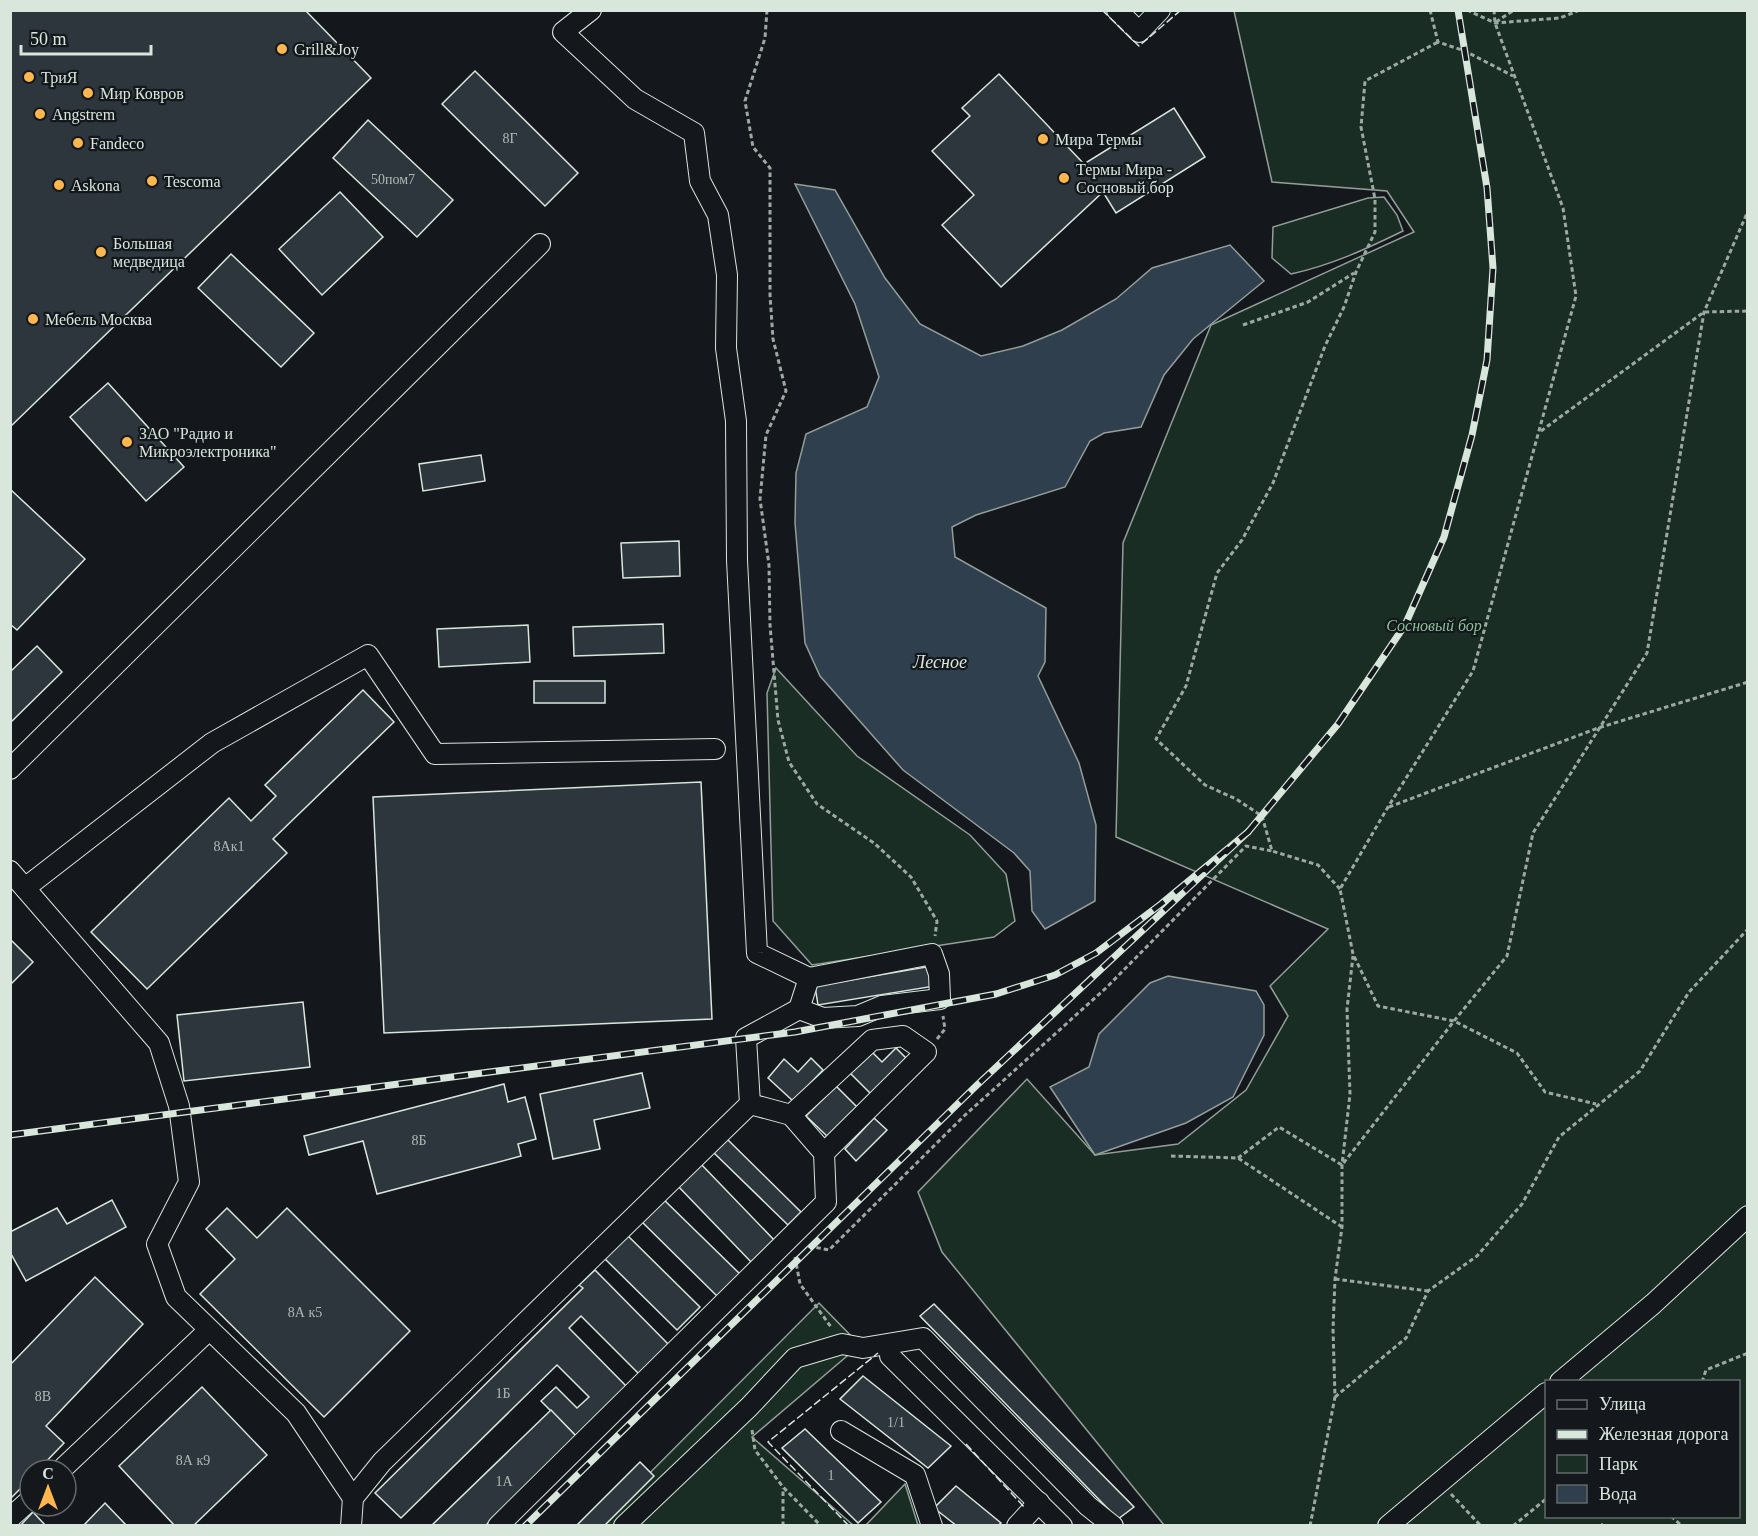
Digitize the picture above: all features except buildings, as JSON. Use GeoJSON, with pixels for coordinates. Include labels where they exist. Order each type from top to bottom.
{"type":"FeatureCollection","features":[{"type":"Feature","properties":{"kind":"lane"},"geometry":{"type":"LineString","coordinates":[[591,10],[563,32],[635,99],[694,134],[700,181],[718,215],[727,274],[726,348],[736,421],[737,560],[757,953],[809,978],[932,954],[939,974],[940,999],[882,1006],[858,1016],[823,1018],[799,1009]]}},
{"type":"Feature","properties":{"kind":"lane"},"geometry":{"type":"LineString","coordinates":[[1117,10],[1139,32],[1160,10]]}},
{"type":"Feature","properties":{"kind":"lane"},"geometry":{"type":"LineString","coordinates":[[10,769],[540,244]]}},
{"type":"Feature","properties":{"kind":"lane"},"geometry":{"type":"LineString","coordinates":[[25,888],[212,743],[368,655],[435,754],[715,749]]}},
{"type":"Feature","properties":{"kind":"lane"},"geometry":{"type":"LineString","coordinates":[[10,872],[159,1043],[179,1106],[189,1182],[157,1244],[176,1297],[296,1413],[353,1498]]}},
{"type":"Feature","properties":{"kind":"lane"},"geometry":{"type":"LineString","coordinates":[[351,1526],[353,1498],[382,1462],[750,1104],[746,1038],[799,1009],[809,978]]}},
{"type":"Feature","properties":{"kind":"lane"},"geometry":{"type":"LineString","coordinates":[[791,1115],[872,1040],[903,1036],[926,1052],[824,1154]]}},
{"type":"Feature","properties":{"kind":"lane"},"geometry":{"type":"LineString","coordinates":[[498,1526],[826,1202],[824,1154],[791,1115],[750,1104]]}},
{"type":"Feature","properties":{"kind":"lane"},"geometry":{"type":"LineString","coordinates":[[1562,1380],[1653,1304],[1748,1216]]}},
{"type":"Feature","properties":{"kind":"lane"},"geometry":{"type":"LineString","coordinates":[[75,1458],[209,1330]]}},
{"type":"Feature","properties":{"kind":"lane"},"geometry":{"type":"LineString","coordinates":[[624,1526],[749,1407],[795,1358],[842,1344],[863,1348],[923,1338],[1088,1506],[1113,1526]]}},
{"type":"Feature","properties":{"kind":"lane"},"geometry":{"type":"LineString","coordinates":[[890,1356],[1062,1526]]}},
{"type":"Feature","properties":{"kind":"lane"},"geometry":{"type":"LineString","coordinates":[[1388,1526],[1545,1394]]}},
{"type":"Feature","properties":{"kind":"lane"},"geometry":{"type":"LineString","coordinates":[[841,1431],[915,1475],[932,1526]]}},
{"type":"Feature","properties":{"kind":"lane"},"geometry":{"type":"LineString","coordinates":[[1017,1526],[1039,1502]]}},
{"type":"Feature","properties":{"kind":"path"},"geometry":{"type":"LineString","coordinates":[[767,10],[765,38],[745,101],[753,147],[770,168],[770,295],[773,339],[786,391],[766,435],[760,500],[769,565],[770,625],[778,720],[789,762],[817,804],[874,843],[911,877],[937,921],[932,954]]}},
{"type":"Feature","properties":{"kind":"path"},"geometry":{"type":"LineString","coordinates":[[1430,10],[1438,42]]}},
{"type":"Feature","properties":{"kind":"path"},"geometry":{"type":"LineString","coordinates":[[1467,10],[1495,23],[1560,18],[1580,10]]}},
{"type":"Feature","properties":{"kind":"path"},"geometry":{"type":"LineString","coordinates":[[1340,889],[1473,671],[1576,296],[1563,208],[1495,23],[1494,10]]}},
{"type":"Feature","properties":{"kind":"path"},"geometry":{"type":"LineString","coordinates":[[1495,23],[1514,10]]}},
{"type":"Feature","properties":{"kind":"path"},"geometry":{"type":"LineString","coordinates":[[1272,851],[1262,816],[1236,799],[1204,785],[1156,739],[1186,686],[1217,573],[1242,540],[1273,483],[1325,346],[1375,232],[1375,199],[1361,127],[1365,81],[1438,42],[1466,51],[1514,76]]}},
{"type":"Feature","properties":{"kind":"path"},"geometry":{"type":"LineString","coordinates":[[1342,1165],[1507,956],[1533,833],[1647,653],[1704,312],[1748,211]]}},
{"type":"Feature","properties":{"kind":"path"},"geometry":{"type":"LineString","coordinates":[[1243,325],[1308,302],[1356,272]]}},
{"type":"Feature","properties":{"kind":"path"},"geometry":{"type":"LineString","coordinates":[[1539,432],[1704,312],[1748,311]]}},
{"type":"Feature","properties":{"kind":"path"},"geometry":{"type":"LineString","coordinates":[[1388,807],[1598,728],[1748,682]]}},
{"type":"Feature","properties":{"kind":"path"},"geometry":{"type":"LineString","coordinates":[[829,1250],[964,1116],[1106,988],[1246,846],[1318,865],[1340,889],[1353,954],[1378,1006],[1454,1021],[1516,1053],[1545,1092],[1596,1104]]}},
{"type":"Feature","properties":{"kind":"path"},"geometry":{"type":"LineString","coordinates":[[1335,1397],[1406,1338],[1428,1291],[1477,1256],[1522,1204],[1559,1137],[1596,1104],[1640,1071],[1689,992],[1748,929]]}},
{"type":"Feature","properties":{"kind":"path"},"geometry":{"type":"LineString","coordinates":[[1310,1526],[1335,1397],[1333,1329],[1335,1279],[1342,1227],[1342,1165],[1350,1094],[1347,1009],[1353,954]]}},
{"type":"Feature","properties":{"kind":"path"},"geometry":{"type":"LineString","coordinates":[[926,1052],[945,1029],[940,999]]}},
{"type":"Feature","properties":{"kind":"path"},"geometry":{"type":"LineString","coordinates":[[1238,1158],[1279,1127],[1342,1165]]}},
{"type":"Feature","properties":{"kind":"path"},"geometry":{"type":"LineString","coordinates":[[1171,1156],[1238,1158],[1342,1227]]}},
{"type":"Feature","properties":{"kind":"path"},"geometry":{"type":"LineString","coordinates":[[1335,1279],[1428,1291]]}},
{"type":"Feature","properties":{"kind":"path"},"geometry":{"type":"LineString","coordinates":[[800,1284],[842,1344]]}},
{"type":"Feature","properties":{"kind":"path"},"geometry":{"type":"LineString","coordinates":[[1703,1380],[1706,1370],[1748,1353]]}},
{"type":"Feature","properties":{"kind":"path"},"geometry":{"type":"LineString","coordinates":[[749,1407],[755,1450],[783,1487],[821,1526]]}},
{"type":"Feature","properties":{"kind":"path"},"geometry":{"type":"LineString","coordinates":[[1440,1482],[1481,1526]]}},
{"type":"Feature","properties":{"kind":"path"},"geometry":{"type":"LineString","coordinates":[[783,1487],[783,1526]]}},
{"type":"Feature","properties":{"kind":"path"},"geometry":{"type":"LineString","coordinates":[[1513,1526],[1545,1500]]}},
{"type":"Feature","properties":{"kind":"green space","name":"Сосновый бор"},"geometry":{"type":"Polygon","coordinates":[[[1234,11],[1747,11],[1747,1525],[1164,1525],[942,1252],[918,1192],[1027,1079],[1095,1155],[1178,1144],[1246,1090],[1288,1016],[1270,986],[1328,929],[1116,837],[1123,543],[1211,325],[1414,232],[1387,191],[1272,182],[1234,11]]]}},
{"type":"Feature","properties":{"kind":"green space"},"geometry":{"type":"Polygon","coordinates":[[[1384,197],[1397,215],[1403,231],[1335,261],[1291,274],[1272,258],[1273,227],[1368,198],[1384,197]]]}},
{"type":"Feature","properties":{"kind":"green space"},"geometry":{"type":"Polygon","coordinates":[[[776,668],[857,756],[970,835],[1006,874],[1015,921],[994,937],[812,965],[773,921],[767,693],[776,668]]]}},
{"type":"Feature","properties":{"kind":"green space"},"geometry":{"type":"Polygon","coordinates":[[[819,1303],[860,1345],[752,1437],[853,1525],[597,1526],[819,1303]]]}},
{"type":"Feature","properties":{"kind":"green space"},"geometry":{"type":"Polygon","coordinates":[[[905,1484],[918,1525],[866,1525],[905,1484]]]}},
{"type":"Feature","properties":{"kind":"water","name":"Лесное"},"geometry":{"type":"Polygon","coordinates":[[[795,184],[835,190],[885,278],[920,324],[981,356],[1023,346],[1062,330],[1116,299],[1152,268],[1230,245],[1264,281],[1193,339],[1164,375],[1141,427],[1104,433],[1090,441],[1065,487],[976,515],[952,527],[955,557],[1046,608],[1045,662],[1038,676],[1079,763],[1096,825],[1095,901],[1045,929],[1032,911],[1030,871],[1014,853],[903,770],[820,676],[805,643],[795,523],[796,473],[806,434],[867,407],[879,377],[855,304],[795,184]]]}},
{"type":"Feature","properties":{"kind":"water"},"geometry":{"type":"Polygon","coordinates":[[[1168,976],[1256,991],[1264,1005],[1264,1035],[1233,1097],[1186,1123],[1095,1155],[1050,1087],[1089,1067],[1099,1034],[1150,983],[1168,976]]]}},
{"type":"Feature","properties":{"kind":"railway"},"geometry":{"type":"LineString","coordinates":[[1248,832],[1338,724],[1405,625],[1444,537],[1472,435],[1487,360],[1493,268],[1487,188],[1458,10]]}},
{"type":"Feature","properties":{"kind":"railway"},"geometry":{"type":"LineString","coordinates":[[10,1135],[795,1032],[996,994],[1055,975],[1096,953],[1161,904],[1248,832],[976,1086],[525,1526]]}},
{"type":"Feature","properties":{"kind":"fence"},"geometry":{"type":"LineString","coordinates":[[1102,10],[1139,46],[1181,10]]}},
{"type":"Feature","properties":{"kind":"fence"},"geometry":{"type":"LineString","coordinates":[[849,1526],[768,1442],[878,1353]]}},
{"type":"Feature","properties":{"kind":"fence"},"geometry":{"type":"LineString","coordinates":[[966,1444],[1025,1508]]}},
{"type":"Feature","properties":{"kind":"fence"},"geometry":{"type":"LineString","coordinates":[[1600,1526],[1602,1524],[1604,1526]]}},
{"type":"Feature","properties":{"kind":"place","name":"Grill&Joy"},"geometry":{"type":"Point","coordinates":[282,49]}},
{"type":"Feature","properties":{"kind":"place","name":"ТриЯ"},"geometry":{"type":"Point","coordinates":[29,77]}},
{"type":"Feature","properties":{"kind":"place","name":"Мир Ковров"},"geometry":{"type":"Point","coordinates":[88,93]}},
{"type":"Feature","properties":{"kind":"place","name":"Angstrem"},"geometry":{"type":"Point","coordinates":[40,114]}},
{"type":"Feature","properties":{"kind":"place","name":"Мира Термы"},"geometry":{"type":"Point","coordinates":[1043,139]}},
{"type":"Feature","properties":{"kind":"place","name":"Fandeco"},"geometry":{"type":"Point","coordinates":[78,143]}},
{"type":"Feature","properties":{"kind":"place","name":"Термы Мира - Сосновый бор"},"geometry":{"type":"Point","coordinates":[1064,178]}},
{"type":"Feature","properties":{"kind":"place","name":"Tescoma"},"geometry":{"type":"Point","coordinates":[152,181]}},
{"type":"Feature","properties":{"kind":"place","name":"Askona"},"geometry":{"type":"Point","coordinates":[59,185]}},
{"type":"Feature","properties":{"kind":"place","name":"Большая медведица"},"geometry":{"type":"Point","coordinates":[101,252]}},
{"type":"Feature","properties":{"kind":"place","name":"Мебель Москва"},"geometry":{"type":"Point","coordinates":[33,319]}},
{"type":"Feature","properties":{"kind":"place","name":"ЗАО \"Радио и Микроэлектроника\""},"geometry":{"type":"Point","coordinates":[127,442]}}]}
